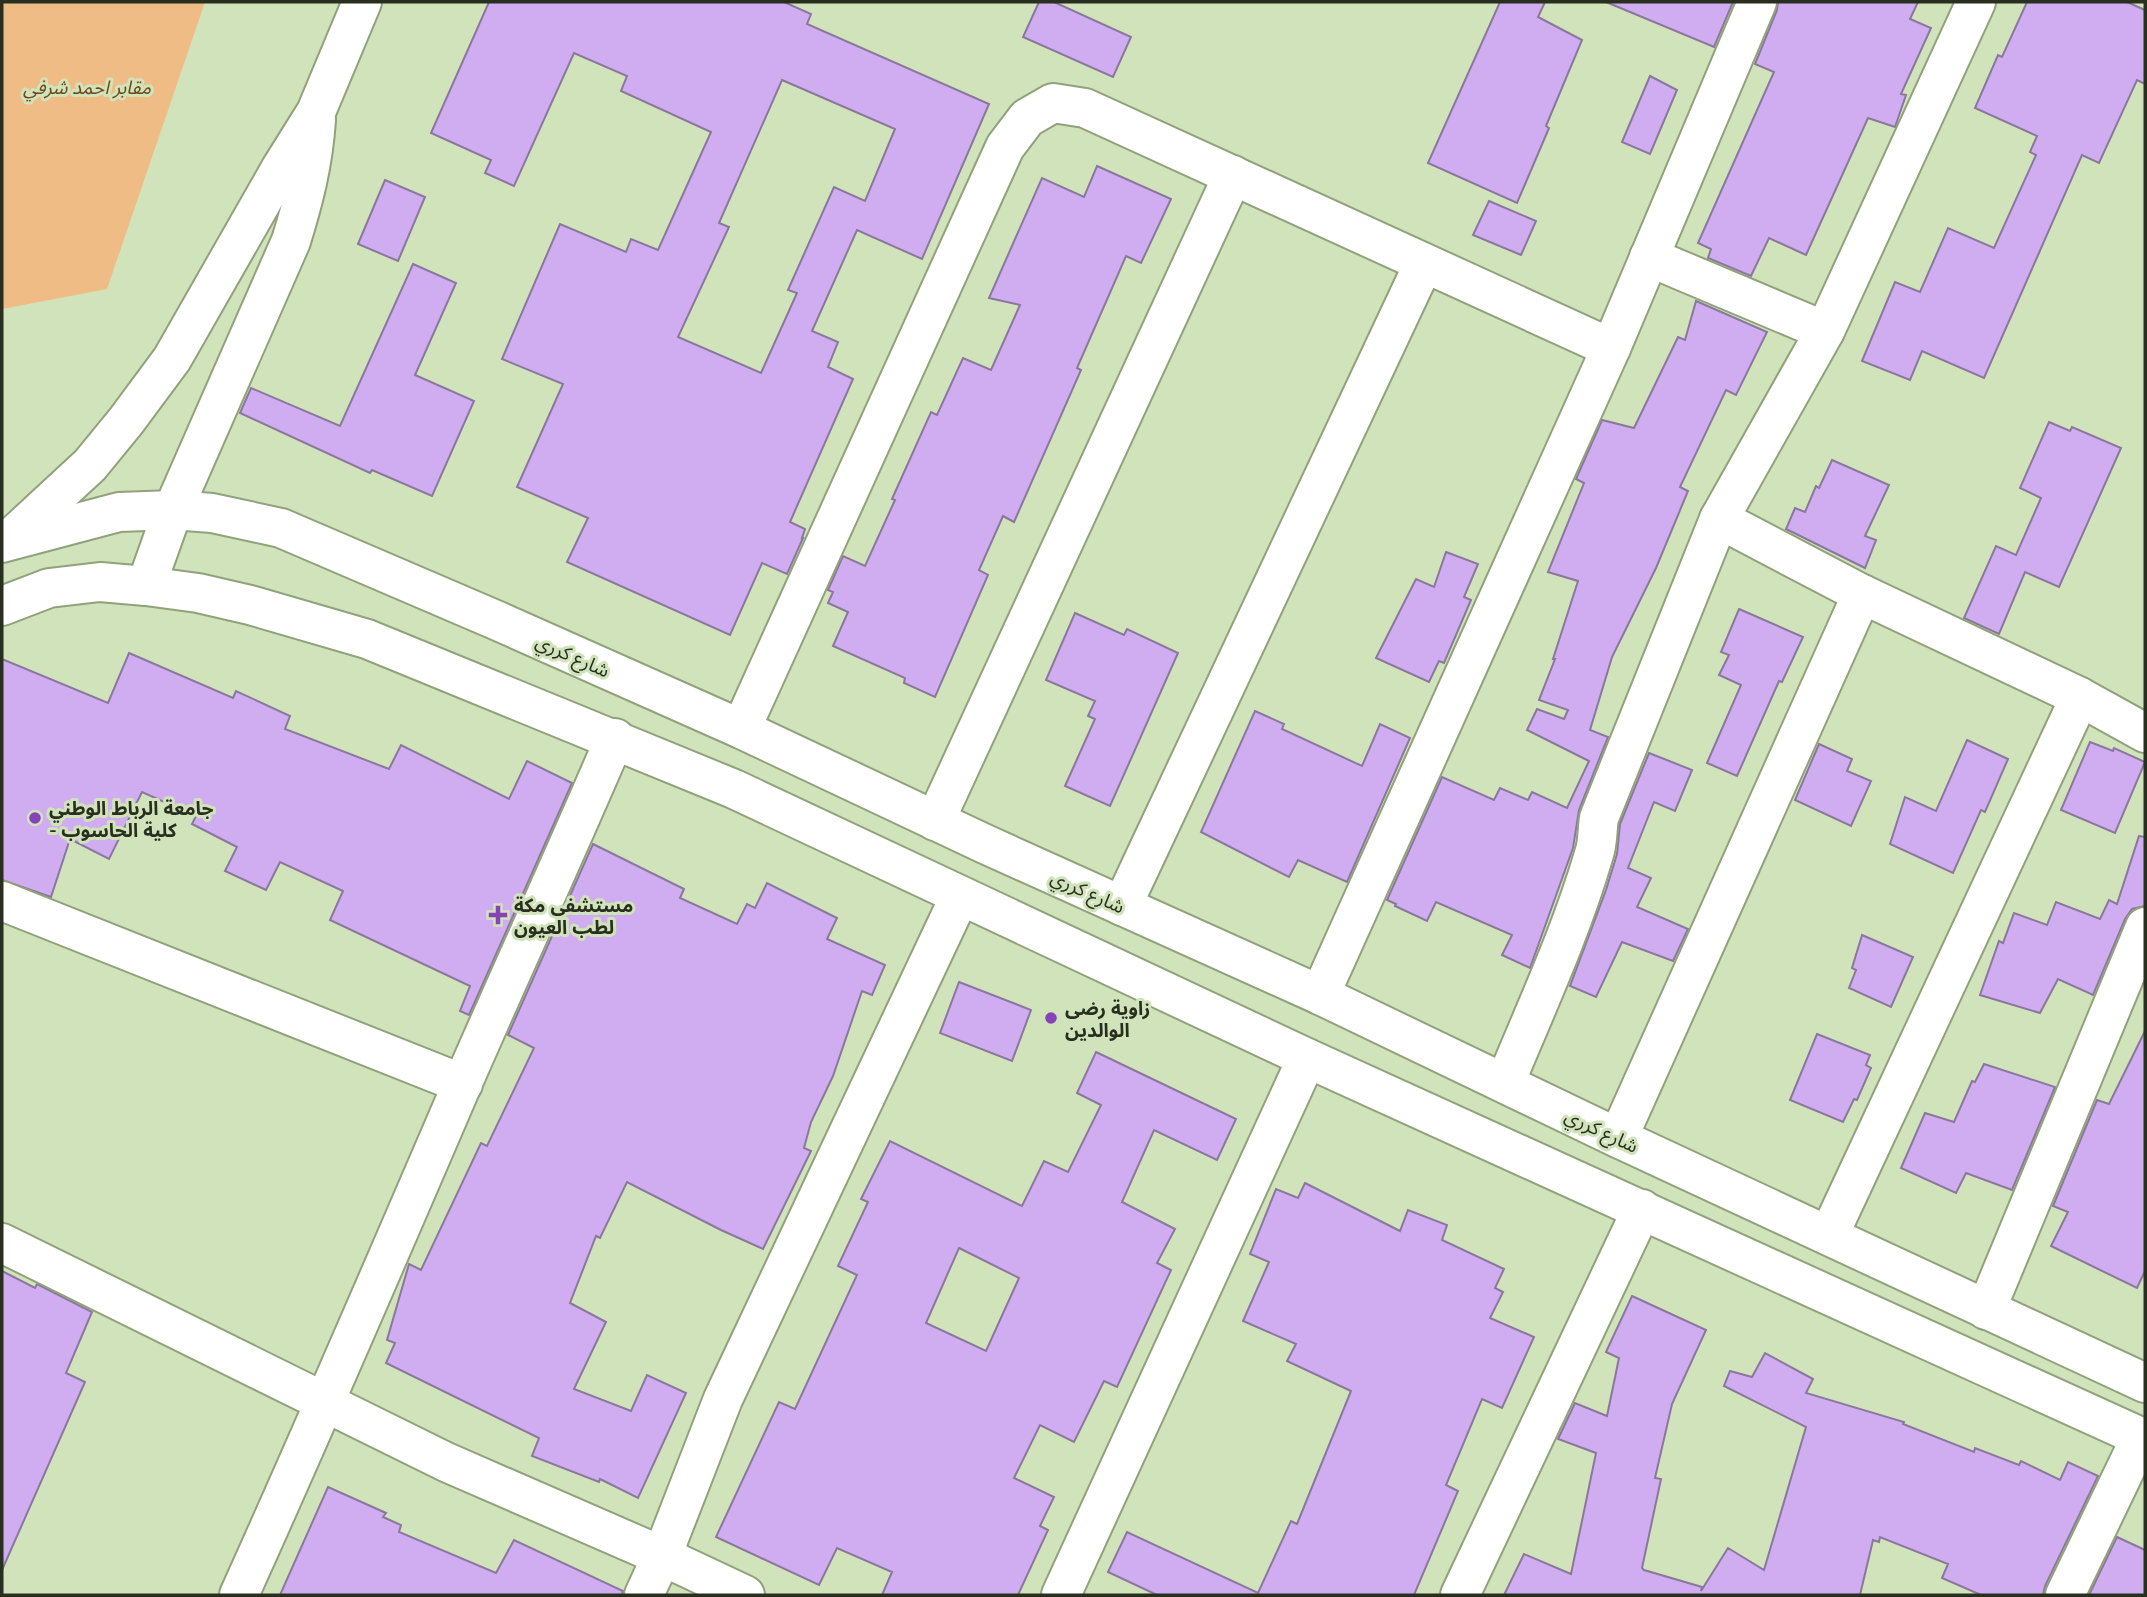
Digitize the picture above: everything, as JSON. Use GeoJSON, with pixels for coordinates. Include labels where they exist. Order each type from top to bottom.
{"type":"FeatureCollection","features":[{"type":"Feature","properties":{"kind":"street"},"geometry":{"type":"LineString","coordinates":[[4,543],[90,465],[127,421],[172,359],[316,112],[362,2]]}},
{"type":"Feature","properties":{"kind":"street"},"geometry":{"type":"LineString","coordinates":[[1320,995],[1611,348],[1757,2]]}},
{"type":"Feature","properties":{"kind":"street"},"geometry":{"type":"LineString","coordinates":[[1505,1083],[1576,909],[1596,850],[1599,818],[1719,519],[1825,331],[1976,2]]}},
{"type":"Feature","properties":{"kind":"street"},"geometry":{"type":"LineString","coordinates":[[741,730],[1004,147],[1027,118],[1052,103],[1085,108],[1611,348]]}},
{"type":"Feature","properties":{"kind":"street"},"geometry":{"type":"LineString","coordinates":[[146,586],[173,510],[291,241],[314,158],[316,112]]}},
{"type":"Feature","properties":{"kind":"street"},"geometry":{"type":"LineString","coordinates":[[935,821],[1233,175]]}},
{"type":"Feature","properties":{"kind":"street"},"geometry":{"type":"LineString","coordinates":[[1649,257],[1825,331]]}},
{"type":"Feature","properties":{"kind":"street"},"geometry":{"type":"LineString","coordinates":[[1122,906],[1424,262]]}},
{"type":"Feature","properties":{"kind":"street","name":"شارع كرري"},"geometry":{"type":"LineString","coordinates":[[4,543],[119,512],[173,510],[212,513],[281,528],[741,730],[1320,995],[1618,1138],[2145,1383]]}},
{"type":"Feature","properties":{"kind":"street"},"geometry":{"type":"LineString","coordinates":[[1719,519],[1862,594],[2080,697],[2145,733]]}},
{"type":"Feature","properties":{"kind":"street"},"geometry":{"type":"LineString","coordinates":[[2,606],[49,588],[100,582],[146,586],[198,593],[250,605],[367,639],[615,738],[734,789],[1307,1058],[2143,1438],[2066,1595]]}},
{"type":"Feature","properties":{"kind":"street"},"geometry":{"type":"LineString","coordinates":[[1618,1138],[1862,594]]}},
{"type":"Feature","properties":{"kind":"street"},"geometry":{"type":"LineString","coordinates":[[1829,1236],[2080,697]]}},
{"type":"Feature","properties":{"kind":"street"},"geometry":{"type":"LineString","coordinates":[[239,1595],[326,1402],[615,738]]}},
{"type":"Feature","properties":{"kind":"street"},"geometry":{"type":"LineString","coordinates":[[644,1595],[662,1556],[723,1399],[960,896]]}},
{"type":"Feature","properties":{"kind":"street"},"geometry":{"type":"LineString","coordinates":[[2,901],[463,1084]]}},
{"type":"Feature","properties":{"kind":"street"},"geometry":{"type":"LineString","coordinates":[[1986,1310],[2133,999],[2145,927]]}},
{"type":"Feature","properties":{"kind":"street"},"geometry":{"type":"LineString","coordinates":[[1061,1595],[1307,1058]]}},
{"type":"Feature","properties":{"kind":"street"},"geometry":{"type":"LineString","coordinates":[[1460,1595],[1642,1209]]}},
{"type":"Feature","properties":{"kind":"street"},"geometry":{"type":"LineString","coordinates":[[2,1243],[446,1462],[745,1595]]}},
{"type":"Feature","properties":{"kind":"green space","name":"مقابر احمد شرفي"},"geometry":{"type":"Polygon","coordinates":[[[2,2],[205,2],[107,289],[2,309],[2,2]]]}},
{"type":"Feature","properties":{"kind":"building"},"geometry":{"type":"Polygon","coordinates":[[[489,2],[784,2],[811,14],[807,24],[989,104],[922,259],[857,230],[812,331],[838,342],[828,367],[853,379],[790,522],[805,529],[787,574],[762,563],[730,635],[567,562],[588,518],[517,487],[563,384],[502,359],[560,224],[626,252],[631,239],[658,250],[711,132],[621,91],[627,76],[574,53],[514,186],[485,173],[491,160],[431,133],[489,2]],[[782,80],[719,223],[729,227],[678,337],[761,373],[797,293],[788,290],[834,187],[865,201],[895,129],[782,80]]]}},
{"type":"Feature","properties":{"kind":"building"},"geometry":{"type":"Polygon","coordinates":[[[1039,2],[1054,2],[1131,37],[1113,77],[1023,37],[1039,2]]]}},
{"type":"Feature","properties":{"kind":"building"},"geometry":{"type":"Polygon","coordinates":[[[1500,2],[1545,2],[1538,17],[1582,40],[1517,203],[1428,163],[1500,2]]]}},
{"type":"Feature","properties":{"kind":"building"},"geometry":{"type":"Polygon","coordinates":[[[1606,2],[1733,2],[1714,47],[1606,2]]]}},
{"type":"Feature","properties":{"kind":"building"},"geometry":{"type":"Polygon","coordinates":[[[1778,2],[1918,2],[1910,19],[1931,28],[1901,94],[1906,95],[1895,127],[1868,118],[1806,255],[1769,238],[1751,276],[1708,258],[1711,249],[1698,243],[1774,72],[1755,64],[1778,2]]]}},
{"type":"Feature","properties":{"kind":"building"},"geometry":{"type":"Polygon","coordinates":[[[2027,2],[2127,2],[2145,10],[2145,84],[2137,80],[2099,163],[2082,155],[1984,378],[1922,351],[1910,380],[1862,361],[1895,282],[1920,292],[1948,228],[1994,248],[2036,155],[2030,152],[2037,136],[1975,108],[1998,55],[2002,57],[2027,2]]]}},
{"type":"Feature","properties":{"kind":"building"},"geometry":{"type":"Polygon","coordinates":[[[1650,76],[1677,90],[1650,154],[1622,142],[1650,76]]]}},
{"type":"Feature","properties":{"kind":"building"},"geometry":{"type":"Polygon","coordinates":[[[1097,166],[1171,199],[1141,263],[1126,256],[1077,368],[1081,370],[1014,522],[1003,516],[979,570],[988,575],[935,697],[904,683],[905,678],[833,646],[848,612],[828,603],[833,592],[828,590],[843,556],[865,566],[931,412],[937,415],[963,358],[991,370],[1020,305],[989,298],[1042,178],[1084,197],[1097,166]]]}},
{"type":"Feature","properties":{"kind":"building"},"geometry":{"type":"Polygon","coordinates":[[[385,180],[425,197],[398,261],[358,244],[385,180]]]}},
{"type":"Feature","properties":{"kind":"building"},"geometry":{"type":"Polygon","coordinates":[[[1489,201],[1536,221],[1521,255],[1473,235],[1489,201]]]}},
{"type":"Feature","properties":{"kind":"building"},"geometry":{"type":"Polygon","coordinates":[[[413,264],[456,283],[415,375],[474,401],[432,496],[372,470],[370,473],[240,413],[251,388],[340,426],[413,264]]]}},
{"type":"Feature","properties":{"kind":"building"},"geometry":{"type":"Polygon","coordinates":[[[1696,301],[1767,332],[1736,395],[1726,390],[1680,487],[1688,491],[1656,568],[1612,657],[1590,730],[1608,737],[1579,810],[1573,848],[1530,968],[1502,955],[1512,935],[1436,902],[1427,921],[1387,900],[1442,777],[1494,800],[1500,788],[1528,800],[1532,792],[1567,808],[1589,761],[1527,730],[1537,709],[1564,719],[1568,710],[1539,700],[1555,659],[1578,581],[1548,572],[1584,483],[1576,479],[1602,420],[1634,428],[1678,337],[1685,340],[1696,301]]]}},
{"type":"Feature","properties":{"kind":"building"},"geometry":{"type":"Polygon","coordinates":[[[2049,422],[2070,431],[2072,427],[2121,448],[2059,587],[2025,572],[1999,634],[1964,618],[1996,546],[2016,555],[2041,498],[2020,488],[2049,422]]]}},
{"type":"Feature","properties":{"kind":"building"},"geometry":{"type":"Polygon","coordinates":[[[1832,460],[1889,485],[1865,536],[1876,540],[1865,568],[1786,529],[1795,508],[1805,512],[1816,486],[1819,488],[1832,460]]]}},
{"type":"Feature","properties":{"kind":"building"},"geometry":{"type":"Polygon","coordinates":[[[1446,552],[1478,564],[1464,597],[1471,600],[1444,663],[1439,661],[1429,682],[1376,658],[1416,579],[1434,587],[1446,552]]]}},
{"type":"Feature","properties":{"kind":"building"},"geometry":{"type":"Polygon","coordinates":[[[1739,609],[1803,637],[1782,682],[1779,681],[1737,776],[1707,763],[1741,685],[1719,675],[1729,655],[1721,652],[1739,609]]]}},
{"type":"Feature","properties":{"kind":"building"},"geometry":{"type":"Polygon","coordinates":[[[1075,613],[1124,635],[1127,629],[1178,653],[1110,806],[1065,786],[1095,719],[1088,716],[1095,701],[1046,680],[1075,613]]]}},
{"type":"Feature","properties":{"kind":"building"},"geometry":{"type":"Polygon","coordinates":[[[129,653],[233,698],[236,691],[290,716],[285,729],[389,769],[401,745],[509,799],[527,761],[572,783],[469,1015],[460,1011],[470,986],[330,920],[343,891],[280,862],[266,890],[225,871],[237,847],[192,824],[196,816],[142,792],[109,859],[70,839],[51,897],[2,880],[2,659],[108,703],[129,653]]]}},
{"type":"Feature","properties":{"kind":"building"},"geometry":{"type":"Polygon","coordinates":[[[1255,711],[1284,724],[1282,729],[1362,766],[1380,724],[1410,738],[1347,882],[1298,860],[1289,877],[1201,832],[1255,711]]]}},
{"type":"Feature","properties":{"kind":"building"},"geometry":{"type":"Polygon","coordinates":[[[1967,740],[2008,759],[1985,812],[1981,810],[1953,873],[1890,844],[1905,797],[1936,811],[1967,740]]]}},
{"type":"Feature","properties":{"kind":"building"},"geometry":{"type":"Polygon","coordinates":[[[2090,742],[2113,751],[2114,748],[2145,762],[2115,833],[2061,810],[2090,742]]]}},
{"type":"Feature","properties":{"kind":"building"},"geometry":{"type":"Polygon","coordinates":[[[1819,744],[1852,759],[1847,771],[1871,781],[1851,826],[1795,800],[1819,744]]]}},
{"type":"Feature","properties":{"kind":"building"},"geometry":{"type":"Polygon","coordinates":[[[1649,753],[1692,770],[1675,811],[1654,802],[1628,868],[1651,878],[1637,907],[1688,929],[1673,961],[1622,942],[1596,997],[1570,986],[1606,890],[1617,854],[1620,824],[1649,753]]]}},
{"type":"Feature","properties":{"kind":"building"},"geometry":{"type":"Polygon","coordinates":[[[2139,836],[2145,837],[2145,906],[2132,909],[2125,919],[2093,995],[2058,979],[2040,1013],[1980,995],[1999,941],[2003,943],[2014,913],[2047,925],[2056,902],[2100,919],[2109,900],[2117,904],[2139,836]]]}},
{"type":"Feature","properties":{"kind":"building"},"geometry":{"type":"Polygon","coordinates":[[[593,844],[684,889],[680,898],[737,924],[747,904],[755,908],[767,883],[837,918],[827,939],[885,965],[872,995],[862,991],[833,1076],[811,1122],[804,1148],[811,1151],[763,1249],[627,1182],[600,1238],[596,1236],[570,1303],[606,1322],[574,1389],[631,1411],[647,1375],[686,1393],[638,1498],[600,1479],[599,1482],[532,1456],[539,1438],[386,1363],[395,1343],[387,1340],[409,1264],[421,1270],[481,1143],[487,1146],[534,1048],[508,1035],[593,844]]]}},
{"type":"Feature","properties":{"kind":"building"},"geometry":{"type":"Polygon","coordinates":[[[1862,935],[1913,957],[1891,1007],[1849,988],[1856,970],[1852,968],[1862,935]]]}},
{"type":"Feature","properties":{"kind":"building"},"geometry":{"type":"Polygon","coordinates":[[[959,982],[1031,1010],[1012,1061],[940,1033],[959,982]]]}},
{"type":"Feature","properties":{"kind":"building"},"geometry":{"type":"Polygon","coordinates":[[[2145,1031],[2145,1271],[2137,1288],[2051,1246],[2068,1212],[2053,1206],[2097,1100],[2109,1104],[2145,1031]]]}},
{"type":"Feature","properties":{"kind":"building"},"geometry":{"type":"Polygon","coordinates":[[[1817,1034],[1870,1055],[1866,1065],[1871,1068],[1857,1100],[1854,1099],[1843,1122],[1790,1100],[1817,1034]]]}},
{"type":"Feature","properties":{"kind":"building"},"geometry":{"type":"Polygon","coordinates":[[[1096,1052],[1236,1119],[1217,1160],[1154,1130],[1122,1202],[1175,1229],[1157,1263],[1171,1270],[1117,1387],[1104,1381],[1074,1442],[1040,1425],[1014,1478],[1054,1497],[1040,1526],[1048,1530],[1018,1595],[882,1595],[892,1572],[837,1548],[819,1585],[716,1537],[779,1402],[795,1409],[857,1275],[838,1266],[868,1202],[861,1199],[890,1141],[1022,1206],[1044,1161],[1068,1172],[1101,1105],[1077,1093],[1096,1052]],[[959,1248],[926,1323],[986,1351],[1019,1278],[959,1248]]]}},
{"type":"Feature","properties":{"kind":"building"},"geometry":{"type":"Polygon","coordinates":[[[1984,1064],[2055,1087],[2012,1190],[1966,1173],[1956,1193],[1901,1168],[1925,1113],[1954,1122],[1972,1081],[1975,1082],[1984,1064]]]}},
{"type":"Feature","properties":{"kind":"building"},"geometry":{"type":"Polygon","coordinates":[[[1305,1183],[1400,1231],[1408,1210],[1447,1225],[1442,1240],[1504,1269],[1495,1288],[1503,1292],[1490,1318],[1534,1337],[1502,1408],[1482,1399],[1446,1485],[1458,1491],[1414,1595],[1157,1595],[1108,1572],[1127,1532],[1258,1593],[1291,1521],[1297,1524],[1351,1391],[1287,1361],[1296,1344],[1243,1321],[1269,1262],[1250,1254],[1276,1189],[1298,1198],[1305,1183]]]}},
{"type":"Feature","properties":{"kind":"building"},"geometry":{"type":"Polygon","coordinates":[[[2,1271],[35,1288],[37,1284],[92,1312],[66,1373],[85,1382],[2,1570],[2,1271]]]}},
{"type":"Feature","properties":{"kind":"building"},"geometry":{"type":"Polygon","coordinates":[[[1632,1296],[1706,1330],[1672,1404],[1655,1478],[1661,1479],[1642,1568],[1644,1570],[1702,1587],[1701,1591],[1728,1548],[1764,1570],[1806,1427],[1724,1386],[1730,1371],[1752,1377],[1765,1353],[1813,1379],[1806,1393],[1904,1422],[1903,1424],[1974,1452],[1975,1448],[2019,1465],[2021,1461],[2060,1480],[2068,1462],[2098,1476],[2043,1595],[1981,1595],[1942,1578],[1948,1564],[1880,1537],[1879,1542],[1873,1540],[1860,1595],[1504,1595],[1524,1554],[1571,1574],[1596,1453],[1558,1439],[1575,1403],[1607,1416],[1619,1358],[1606,1352],[1632,1296]]]}},
{"type":"Feature","properties":{"kind":"building"},"geometry":{"type":"Polygon","coordinates":[[[328,1487],[386,1513],[383,1517],[401,1525],[399,1532],[496,1573],[514,1540],[623,1591],[622,1595],[280,1595],[328,1487]]]}},
{"type":"Feature","properties":{"kind":"building"},"geometry":{"type":"Polygon","coordinates":[[[2117,1537],[2145,1550],[2145,1595],[2089,1595],[2117,1537]]]}},
{"type":"Feature","properties":{"kind":"place","name":"جامعة الرباط الوطني - كلية الحاسوب"},"geometry":{"type":"Point","coordinates":[35,818]}},
{"type":"Feature","properties":{"kind":"place","name":"مستشفى مكة لطب العيون"},"geometry":{"type":"Point","coordinates":[498,915]}},
{"type":"Feature","properties":{"kind":"place","name":"زاوية رضى الوالدين"},"geometry":{"type":"Point","coordinates":[1051,1018]}}]}
